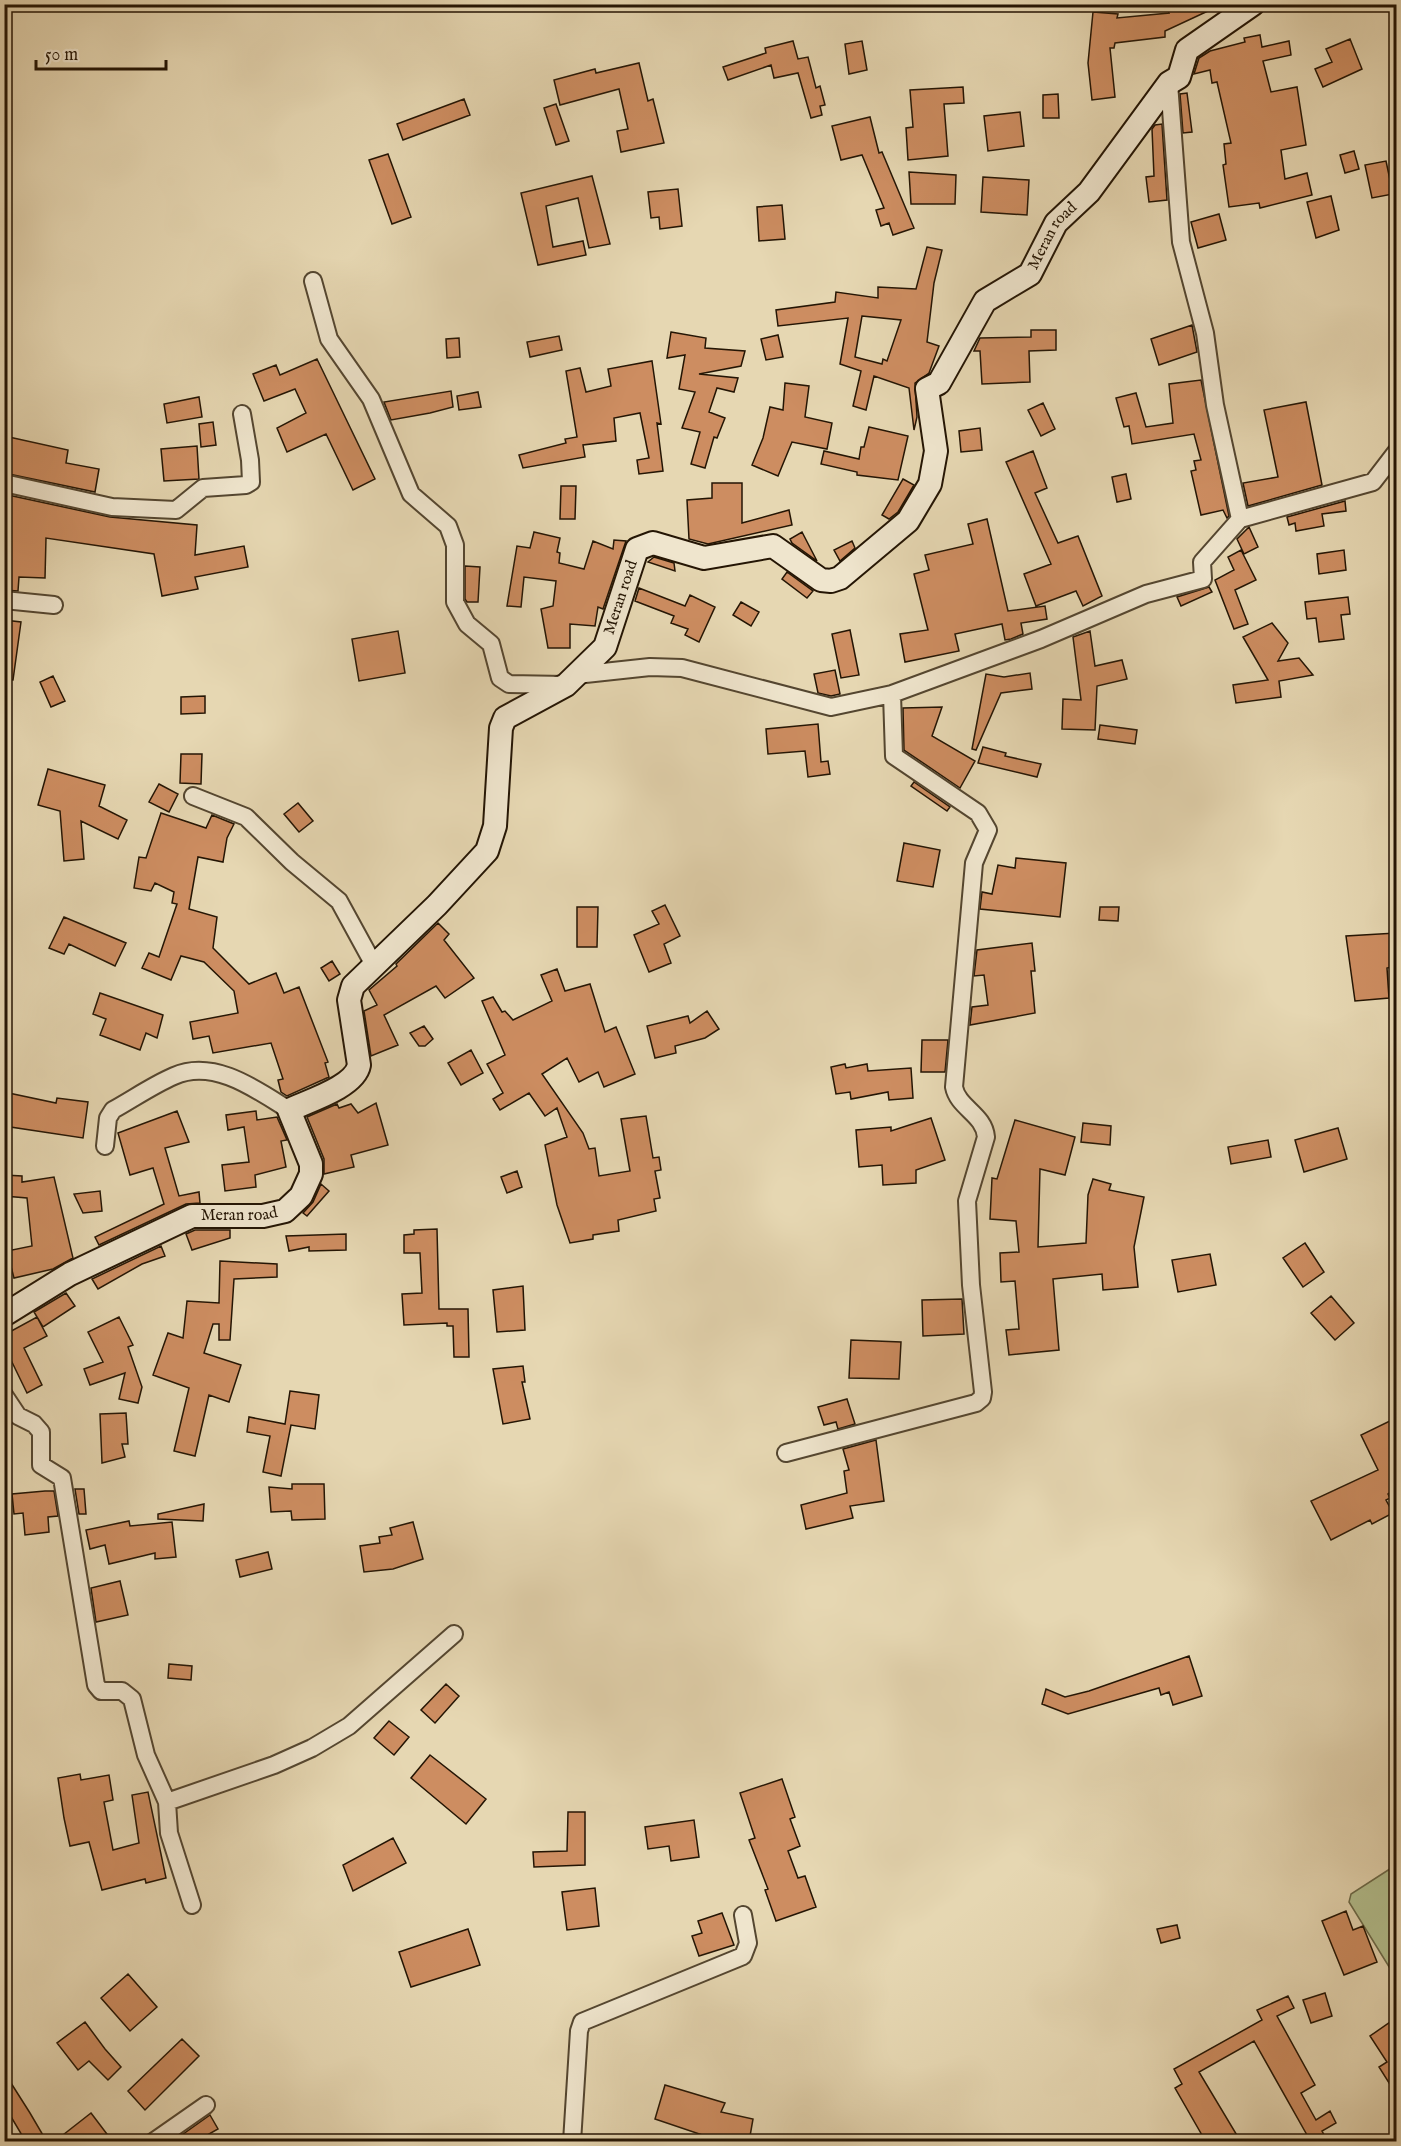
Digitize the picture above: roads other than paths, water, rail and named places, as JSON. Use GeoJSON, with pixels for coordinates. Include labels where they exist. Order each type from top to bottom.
{"type":"FeatureCollection","features":[{"type":"Feature","properties":{"kind":"street","name":"Meran road"},"geometry":{"type":"LineString","coordinates":[[4,1315],[70,1274],[192,1216],[263,1216],[285,1211],[301,1196],[311,1174],[311,1164],[289,1110],[349,1082],[358,1073],[359,1065],[349,1000],[353,986],[487,852],[495,826],[501,728],[505,718],[571,680],[605,647],[637,549],[645,544],[653,543],[704,558],[773,546],[821,580],[831,581],[840,578],[908,521],[930,484],[936,451],[927,389],[939,383],[985,301],[1030,274],[1056,223],[1089,192],[1169,83],[1179,77],[1187,50],[1253,4]]}},
{"type":"Feature","properties":{"kind":"street"},"geometry":{"type":"LineString","coordinates":[[1169,83],[1181,242],[1205,333],[1215,405],[1240,519]]}},
{"type":"Feature","properties":{"kind":"street"},"geometry":{"type":"LineString","coordinates":[[313,281],[329,339],[371,399],[411,494],[448,526],[454,545],[455,602],[467,624],[491,645],[500,678],[509,684],[571,680],[650,668],[682,668],[831,707],[892,694],[1041,639],[1146,594],[1203,579],[1202,562],[1240,519],[1372,482],[1396,452]]}},
{"type":"Feature","properties":{"kind":"street"},"geometry":{"type":"LineString","coordinates":[[4,483],[112,507],[176,510],[203,488],[246,485],[251,482],[250,460],[242,414]]}},
{"type":"Feature","properties":{"kind":"street"},"geometry":{"type":"LineString","coordinates":[[4,600],[54,605]]}},
{"type":"Feature","properties":{"kind":"street"},"geometry":{"type":"LineString","coordinates":[[786,1453],[976,1403],[983,1392],[971,1285],[967,1201],[986,1137],[985,1128],[956,1095],[954,1087],[974,863],[987,830],[978,813],[894,756],[892,694]]}},
{"type":"Feature","properties":{"kind":"street"},"geometry":{"type":"LineString","coordinates":[[193,796],[246,817],[292,862],[339,901],[374,964]]}},
{"type":"Feature","properties":{"kind":"street"},"geometry":{"type":"LineString","coordinates":[[105,1146],[108,1118],[112,1110],[175,1075],[196,1070],[241,1079],[289,1110]]}},
{"type":"Feature","properties":{"kind":"street"},"geometry":{"type":"LineString","coordinates":[[4,1395],[18,1416],[34,1424],[40,1432],[40,1465],[62,1478],[96,1685],[101,1691],[122,1691],[132,1699],[146,1755],[166,1802],[169,1833],[192,1905]]}},
{"type":"Feature","properties":{"kind":"street"},"geometry":{"type":"LineString","coordinates":[[166,1802],[274,1765],[321,1743],[349,1726],[454,1634]]}},
{"type":"Feature","properties":{"kind":"street"},"geometry":{"type":"LineString","coordinates":[[572,2142],[579,2031],[582,2022],[743,1956],[748,1943],[743,1916]]}},
{"type":"Feature","properties":{"kind":"street"},"geometry":{"type":"LineString","coordinates":[[153,2142],[206,2105]]}}]}
